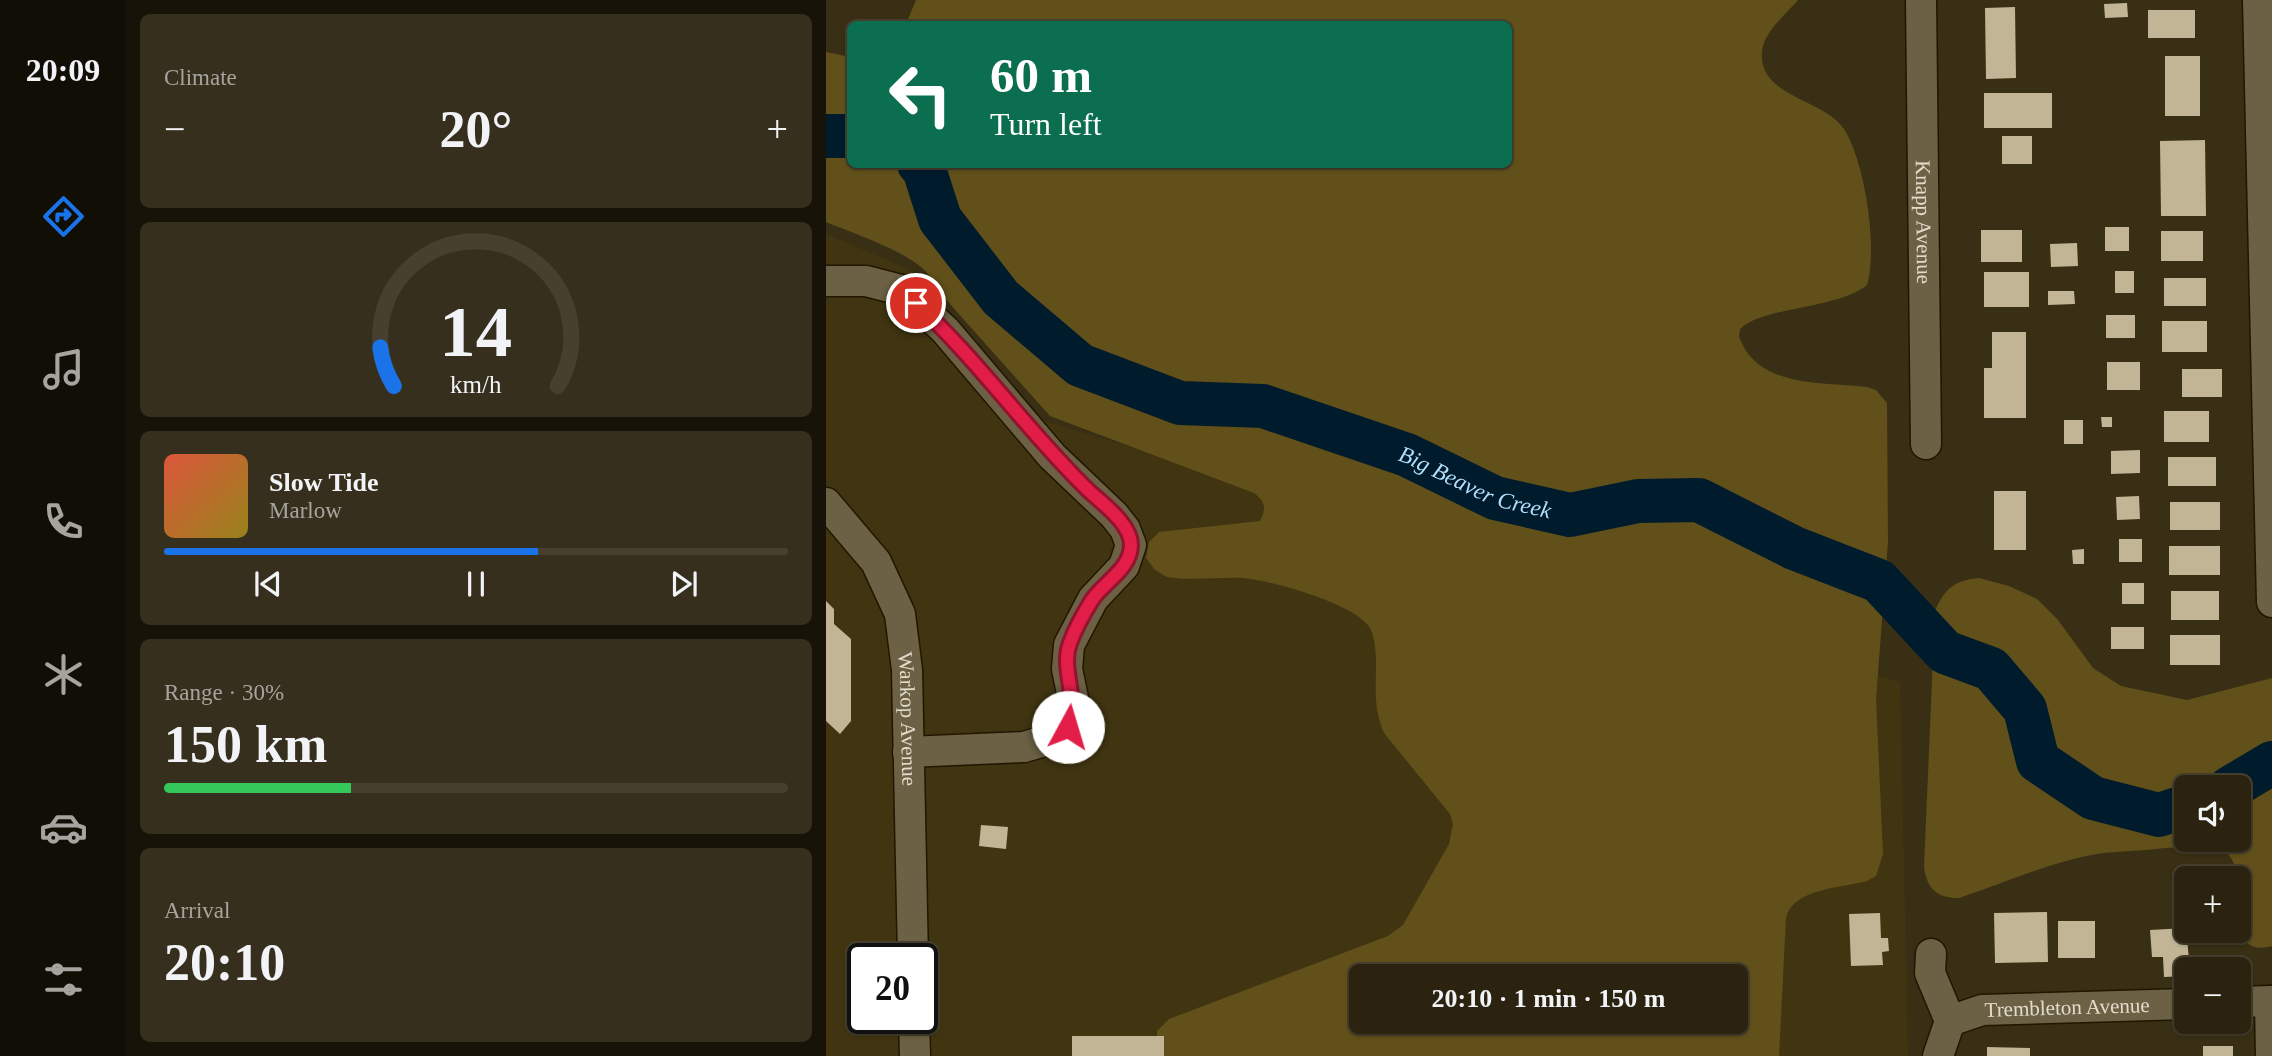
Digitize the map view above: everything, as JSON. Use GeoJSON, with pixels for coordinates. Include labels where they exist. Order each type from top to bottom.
{"type":"FeatureCollection","features":[{"type":"Feature","properties":{"kind":"street","name":"Knapp Avenue"},"geometry":{"type":"LineString","coordinates":[[1921,0],[1926,444]]}},
{"type":"Feature","properties":{"kind":"street"},"geometry":{"type":"LineString","coordinates":[[2258,0],[2272,602]]}},
{"type":"Feature","properties":{"kind":"street"},"geometry":{"type":"LineString","coordinates":[[826,281],[866,281],[901,290],[945,330],[1052,456],[1114,514],[1125,529],[1131,545],[1124,565],[1093,598],[1069,645],[1067,669],[1074,703],[1068,727],[1058,737],[1024,747],[908,752]]}},
{"type":"Feature","properties":{"kind":"street","name":"Warkop Avenue"},"geometry":{"type":"LineString","coordinates":[[826,503],[876,562],[900,614],[907,670],[913,943]]}},
{"type":"Feature","properties":{"kind":"street"},"geometry":{"type":"LineString","coordinates":[[1931,954],[1930,973],[1950,1021],[1938,1056]]}},
{"type":"Feature","properties":{"kind":"street"},"geometry":{"type":"LineString","coordinates":[[2251,1002],[2271,1001],[2271,1056]]}},
{"type":"Feature","properties":{"kind":"street","name":"Trembleton Avenue"},"geometry":{"type":"LineString","coordinates":[[1950,1021],[1982,1010],[2174,1004]]}},
{"type":"Feature","properties":{"kind":"street"},"geometry":{"type":"LineString","coordinates":[[914,1034],[915,1056]]}},
{"type":"Feature","properties":{"kind":"shaded area"},"geometry":{"type":"Polygon","coordinates":[[[916,0],[1798,0],[1766,38],[1762,52],[1764,67],[1770,79],[1781,88],[1835,119],[1844,129],[1858,162],[1868,206],[1870,269],[1867,285],[1853,293],[1765,316],[1740,329],[1739,336],[1748,353],[1760,365],[1775,374],[1811,382],[1867,387],[1876,390],[1887,403],[1888,542],[1876,699],[1883,854],[1876,876],[1867,881],[1808,895],[1790,908],[1786,918],[1779,1056],[1157,1056],[1157,1031],[1169,1019],[1388,936],[1403,925],[1449,844],[1453,824],[1450,814],[1384,733],[1377,707],[1375,644],[1372,632],[1365,622],[1352,612],[1334,604],[1273,583],[1242,578],[1167,577],[1155,570],[1146,558],[1149,542],[1159,532],[1260,521],[1264,509],[1258,496],[1050,416],[933,285],[929,275],[919,265],[887,247],[826,222],[826,52],[847,56],[847,168],[1512,168],[1512,21],[907,21],[916,0]]]}},
{"type":"Feature","properties":{"kind":"shaded area"},"geometry":{"type":"Polygon","coordinates":[[[826,234],[909,269],[1042,420],[1900,682],[1908,1056],[826,1056],[826,234]]]}},
{"type":"Feature","properties":{"kind":"shaded area"},"geometry":{"type":"Polygon","coordinates":[[[1979,578],[2009,586],[2037,599],[2058,620],[2093,668],[2121,686],[2187,700],[2272,678],[2272,946],[2255,947],[2250,943],[2251,866],[2234,866],[2231,858],[2223,852],[2251,852],[2251,775],[2174,775],[2174,847],[2112,852],[2079,858],[2045,867],[1959,898],[1934,891],[1924,867],[1935,611],[1947,591],[1963,581],[1979,578]]]}},
{"type":"Feature","properties":{"kind":"building"},"geometry":{"type":"Polygon","coordinates":[[[2127,3],[2128,17],[2105,18],[2104,4],[2127,3]]]}},
{"type":"Feature","properties":{"kind":"building"},"geometry":{"type":"Polygon","coordinates":[[[2015,7],[2016,78],[1986,79],[1985,8],[2015,7]]]}},
{"type":"Feature","properties":{"kind":"building"},"geometry":{"type":"Polygon","coordinates":[[[2148,10],[2195,10],[2195,38],[2148,38],[2148,10]]]}},
{"type":"Feature","properties":{"kind":"building"},"geometry":{"type":"Polygon","coordinates":[[[2165,56],[2200,56],[2200,116],[2165,116],[2165,56]]]}},
{"type":"Feature","properties":{"kind":"building"},"geometry":{"type":"Polygon","coordinates":[[[1984,93],[2052,93],[2052,128],[1984,128],[1984,93]]]}},
{"type":"Feature","properties":{"kind":"building"},"geometry":{"type":"Polygon","coordinates":[[[2002,136],[2032,136],[2032,164],[2002,164],[2002,136]]]}},
{"type":"Feature","properties":{"kind":"building"},"geometry":{"type":"Polygon","coordinates":[[[2205,140],[2206,216],[2161,216],[2160,141],[2205,140]]]}},
{"type":"Feature","properties":{"kind":"building"},"geometry":{"type":"Polygon","coordinates":[[[2105,227],[2129,227],[2129,251],[2105,251],[2105,227]]]}},
{"type":"Feature","properties":{"kind":"building"},"geometry":{"type":"Polygon","coordinates":[[[1981,230],[2022,230],[2022,262],[1981,262],[1981,230]]]}},
{"type":"Feature","properties":{"kind":"building"},"geometry":{"type":"Polygon","coordinates":[[[2161,231],[2203,231],[2203,261],[2161,261],[2161,231]]]}},
{"type":"Feature","properties":{"kind":"building"},"geometry":{"type":"Polygon","coordinates":[[[2077,243],[2078,266],[2051,267],[2050,244],[2077,243]]]}},
{"type":"Feature","properties":{"kind":"building"},"geometry":{"type":"Polygon","coordinates":[[[2115,271],[2134,271],[2134,293],[2115,293],[2115,271]]]}},
{"type":"Feature","properties":{"kind":"building"},"geometry":{"type":"Polygon","coordinates":[[[1984,272],[2029,272],[2029,307],[1984,307],[1984,272]]]}},
{"type":"Feature","properties":{"kind":"building"},"geometry":{"type":"Polygon","coordinates":[[[2164,278],[2206,278],[2206,306],[2164,306],[2164,278]]]}},
{"type":"Feature","properties":{"kind":"building"},"geometry":{"type":"Polygon","coordinates":[[[2048,291],[2074,291],[2075,304],[2048,305],[2048,291]]]}},
{"type":"Feature","properties":{"kind":"building"},"geometry":{"type":"Polygon","coordinates":[[[2106,315],[2135,315],[2135,338],[2106,338],[2106,315]]]}},
{"type":"Feature","properties":{"kind":"building"},"geometry":{"type":"Polygon","coordinates":[[[2162,321],[2207,321],[2207,352],[2162,352],[2162,321]]]}},
{"type":"Feature","properties":{"kind":"building"},"geometry":{"type":"Polygon","coordinates":[[[1992,332],[2026,332],[2026,418],[1984,418],[1984,368],[1992,368],[1992,332]]]}},
{"type":"Feature","properties":{"kind":"building"},"geometry":{"type":"Polygon","coordinates":[[[2107,362],[2140,362],[2140,390],[2107,390],[2107,362]]]}},
{"type":"Feature","properties":{"kind":"building"},"geometry":{"type":"Polygon","coordinates":[[[2182,369],[2222,369],[2222,397],[2182,397],[2182,369]]]}},
{"type":"Feature","properties":{"kind":"building"},"geometry":{"type":"Polygon","coordinates":[[[2164,411],[2209,411],[2209,442],[2164,442],[2164,411]]]}},
{"type":"Feature","properties":{"kind":"building"},"geometry":{"type":"Polygon","coordinates":[[[2101,417],[2112,417],[2112,427],[2102,427],[2101,417]]]}},
{"type":"Feature","properties":{"kind":"building"},"geometry":{"type":"Polygon","coordinates":[[[2064,420],[2083,420],[2083,444],[2064,444],[2064,420]]]}},
{"type":"Feature","properties":{"kind":"building"},"geometry":{"type":"Polygon","coordinates":[[[2140,450],[2140,473],[2111,474],[2111,451],[2140,450]]]}},
{"type":"Feature","properties":{"kind":"building"},"geometry":{"type":"Polygon","coordinates":[[[2168,457],[2216,457],[2216,486],[2168,486],[2168,457]]]}},
{"type":"Feature","properties":{"kind":"building"},"geometry":{"type":"Polygon","coordinates":[[[1994,491],[2026,491],[2026,550],[1994,550],[1994,491]]]}},
{"type":"Feature","properties":{"kind":"building"},"geometry":{"type":"Polygon","coordinates":[[[2139,496],[2140,519],[2117,520],[2116,497],[2139,496]]]}},
{"type":"Feature","properties":{"kind":"building"},"geometry":{"type":"Polygon","coordinates":[[[2170,502],[2220,502],[2220,530],[2170,530],[2170,502]]]}},
{"type":"Feature","properties":{"kind":"building"},"geometry":{"type":"Polygon","coordinates":[[[2119,539],[2142,539],[2142,562],[2119,562],[2119,539]]]}},
{"type":"Feature","properties":{"kind":"building"},"geometry":{"type":"Polygon","coordinates":[[[2169,546],[2220,546],[2220,575],[2169,575],[2169,546]]]}},
{"type":"Feature","properties":{"kind":"building"},"geometry":{"type":"Polygon","coordinates":[[[2084,549],[2084,564],[2073,564],[2072,550],[2084,549]]]}},
{"type":"Feature","properties":{"kind":"building"},"geometry":{"type":"Polygon","coordinates":[[[2122,583],[2144,583],[2144,604],[2122,604],[2122,583]]]}},
{"type":"Feature","properties":{"kind":"building"},"geometry":{"type":"Polygon","coordinates":[[[2171,591],[2219,591],[2219,620],[2171,620],[2171,591]]]}},
{"type":"Feature","properties":{"kind":"building"},"geometry":{"type":"Polygon","coordinates":[[[826,601],[834,609],[834,624],[851,639],[851,721],[840,734],[826,721],[826,601]]]}},
{"type":"Feature","properties":{"kind":"building"},"geometry":{"type":"Polygon","coordinates":[[[2111,627],[2144,627],[2144,649],[2111,649],[2111,627]]]}},
{"type":"Feature","properties":{"kind":"building"},"geometry":{"type":"Polygon","coordinates":[[[2170,635],[2220,635],[2220,665],[2170,665],[2170,635]]]}},
{"type":"Feature","properties":{"kind":"building"},"geometry":{"type":"Polygon","coordinates":[[[981,825],[1008,827],[1006,849],[979,846],[981,825]]]}},
{"type":"Feature","properties":{"kind":"building"},"geometry":{"type":"Polygon","coordinates":[[[2047,912],[2048,962],[1995,963],[1994,913],[2047,912]]]}},
{"type":"Feature","properties":{"kind":"building"},"geometry":{"type":"Polygon","coordinates":[[[1880,913],[1881,938],[1888,938],[1889,951],[1882,952],[1883,965],[1851,966],[1849,914],[1880,913]]]}},
{"type":"Feature","properties":{"kind":"building"},"geometry":{"type":"Polygon","coordinates":[[[2058,921],[2095,921],[2095,958],[2058,958],[2058,921]]]}},
{"type":"Feature","properties":{"kind":"building"},"geometry":{"type":"Polygon","coordinates":[[[2174,929],[2174,943],[2187,943],[2189,957],[2174,957],[2174,977],[2164,977],[2163,957],[2152,957],[2150,930],[2174,929]]]}},
{"type":"Feature","properties":{"kind":"building"},"geometry":{"type":"Polygon","coordinates":[[[1072,1036],[1164,1036],[1164,1056],[1072,1056],[1072,1036]]]}},
{"type":"Feature","properties":{"kind":"building"},"geometry":{"type":"Polygon","coordinates":[[[2203,1046],[2233,1046],[2233,1056],[2203,1056],[2203,1046]]]}},
{"type":"Feature","properties":{"kind":"building"},"geometry":{"type":"Polygon","coordinates":[[[1987,1047],[2030,1048],[2030,1056],[1987,1056],[1987,1047]]]}},
{"type":"Feature","properties":{"kind":"waterway","name":"Big Beaver Creek"},"geometry":{"type":"LineString","coordinates":[[826,136],[847,136]]}},
{"type":"Feature","properties":{"kind":"waterway","name":"Big Beaver Creek"},"geometry":{"type":"LineString","coordinates":[[923,168],[940,219],[1001,298],[1080,365],[1180,403],[1263,406],[1407,455],[1495,498],[1570,515],[1638,501],[1699,500],[1794,548],[1879,581],[1945,652],[1991,669],[2025,709],[2038,761],[2093,798],[2159,815],[2174,810]]}},
{"type":"Feature","properties":{"kind":"waterway","name":"Big Beaver Creek"},"geometry":{"type":"LineString","coordinates":[[2251,776],[2272,763]]}},
{"type":"Feature","properties":{"kind":"route"},"geometry":{"type":"LineString","coordinates":[[916,303],[945,330],[1052,456],[1114,514],[1125,529],[1131,545],[1124,565],[1093,598],[1069,645],[1067,669],[1074,703],[1068,727]]}}]}
